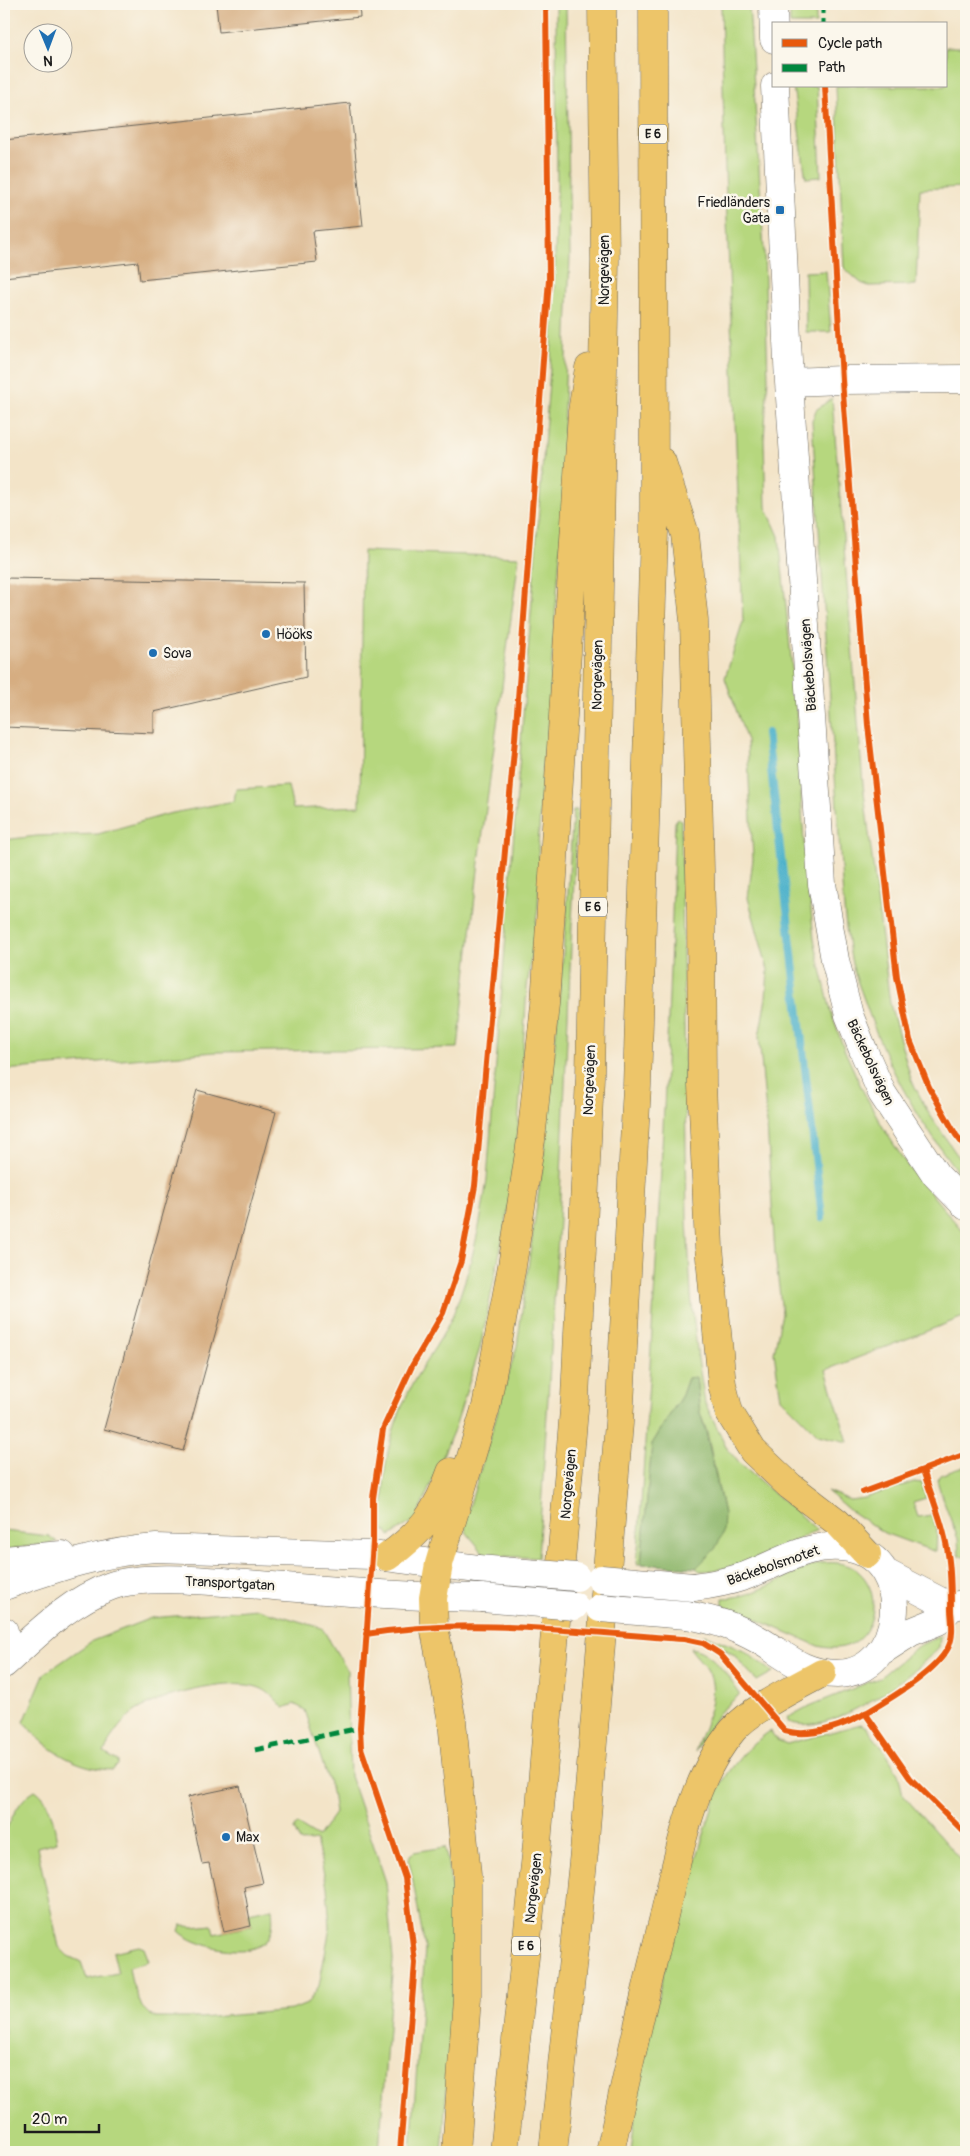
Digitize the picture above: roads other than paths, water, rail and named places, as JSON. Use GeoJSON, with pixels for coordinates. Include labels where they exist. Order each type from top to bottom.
{"type":"FeatureCollection","features":[{"type":"Feature","properties":{"kind":"highway","name":"Norgevägen"},"geometry":{"type":"LineString","coordinates":[[504,2152],[536,1855],[575,1398],[590,1077],[605,261],[602,4]]}},
{"type":"Feature","properties":{"kind":"highway","name":"E 6"},"geometry":{"type":"LineString","coordinates":[[553,2152],[584,1852],[620,1423],[638,1086],[654,532],[653,4]]}},
{"type":"Feature","properties":{"kind":"highway"},"geometry":{"type":"LineString","coordinates":[[456,2152],[467,1998],[466,1875],[452,1721],[434,1626],[433,1598],[439,1564],[486,1407],[512,1266],[531,1140],[542,1033],[582,412],[605,261]]}},
{"type":"Feature","properties":{"kind":"highway"},"geometry":{"type":"LineString","coordinates":[[654,436],[685,534],[694,621],[701,912],[702,1085],[708,1247],[722,1384],[729,1412],[753,1451],[790,1486],[836,1522],[877,1563]]}},
{"type":"Feature","properties":{"kind":"highway"},"geometry":{"type":"LineString","coordinates":[[387,1557],[420,1530],[442,1497],[476,1405],[494,1366]]}},
{"type":"Feature","properties":{"kind":"highway"},"geometry":{"type":"LineString","coordinates":[[610,2152],[638,2022],[679,1852],[712,1758],[734,1729],[765,1706],[822,1673]]}},
{"type":"Feature","properties":{"kind":"street"},"geometry":{"type":"LineString","coordinates":[[773,4],[774,22]]}},
{"type":"Feature","properties":{"kind":"street","name":"Bäckebolsvägen"},"geometry":{"type":"LineString","coordinates":[[775,88],[790,382],[822,884],[835,960],[849,1015],[882,1092],[936,1175],[966,1206]]}},
{"type":"Feature","properties":{"kind":"street"},"geometry":{"type":"LineString","coordinates":[[790,382],[966,379]]}},
{"type":"Feature","properties":{"kind":"street","name":"Bäckebolsmotet"},"geometry":{"type":"LineString","coordinates":[[439,1564],[478,1570],[693,1587],[717,1585],[746,1576],[797,1553],[816,1547],[851,1548],[959,1605]]}},
{"type":"Feature","properties":{"kind":"street"},"geometry":{"type":"LineString","coordinates":[[4,1586],[106,1554],[131,1549],[156,1548],[387,1557],[439,1564]]}},
{"type":"Feature","properties":{"kind":"street"},"geometry":{"type":"LineString","coordinates":[[4,1560],[82,1553],[106,1554]]}},
{"type":"Feature","properties":{"kind":"street"},"geometry":{"type":"LineString","coordinates":[[877,1563],[892,1590],[894,1610],[892,1628],[883,1650]]}},
{"type":"Feature","properties":{"kind":"street","name":"Transportgatan"},"geometry":{"type":"LineString","coordinates":[[4,1664],[56,1618],[93,1593],[113,1585],[134,1581],[205,1581],[433,1598],[482,1598],[687,1615],[720,1622],[758,1640],[791,1662],[822,1673]]}},
{"type":"Feature","properties":{"kind":"street"},"geometry":{"type":"LineString","coordinates":[[822,1673],[840,1674],[858,1668],[911,1632],[938,1621],[959,1605]]}},
{"type":"Feature","properties":{"kind":"street"},"geometry":{"type":"LineString","coordinates":[[4,1631],[6,1641],[4,1658]]}},
{"type":"Feature","properties":{"kind":"waterway"},"geometry":{"type":"LineString","coordinates":[[767,733],[822,1218]]}},
{"type":"Feature","properties":{"kind":"place","name":"Friedländers Gata"},"geometry":{"type":"Point","coordinates":[780,210]}},
{"type":"Feature","properties":{"kind":"place","name":"Hööks"},"geometry":{"type":"Point","coordinates":[266,634]}},
{"type":"Feature","properties":{"kind":"place","name":"Sova"},"geometry":{"type":"Point","coordinates":[153,653]}},
{"type":"Feature","properties":{"kind":"place","name":"Max"},"geometry":{"type":"Point","coordinates":[226,1837]}}]}
